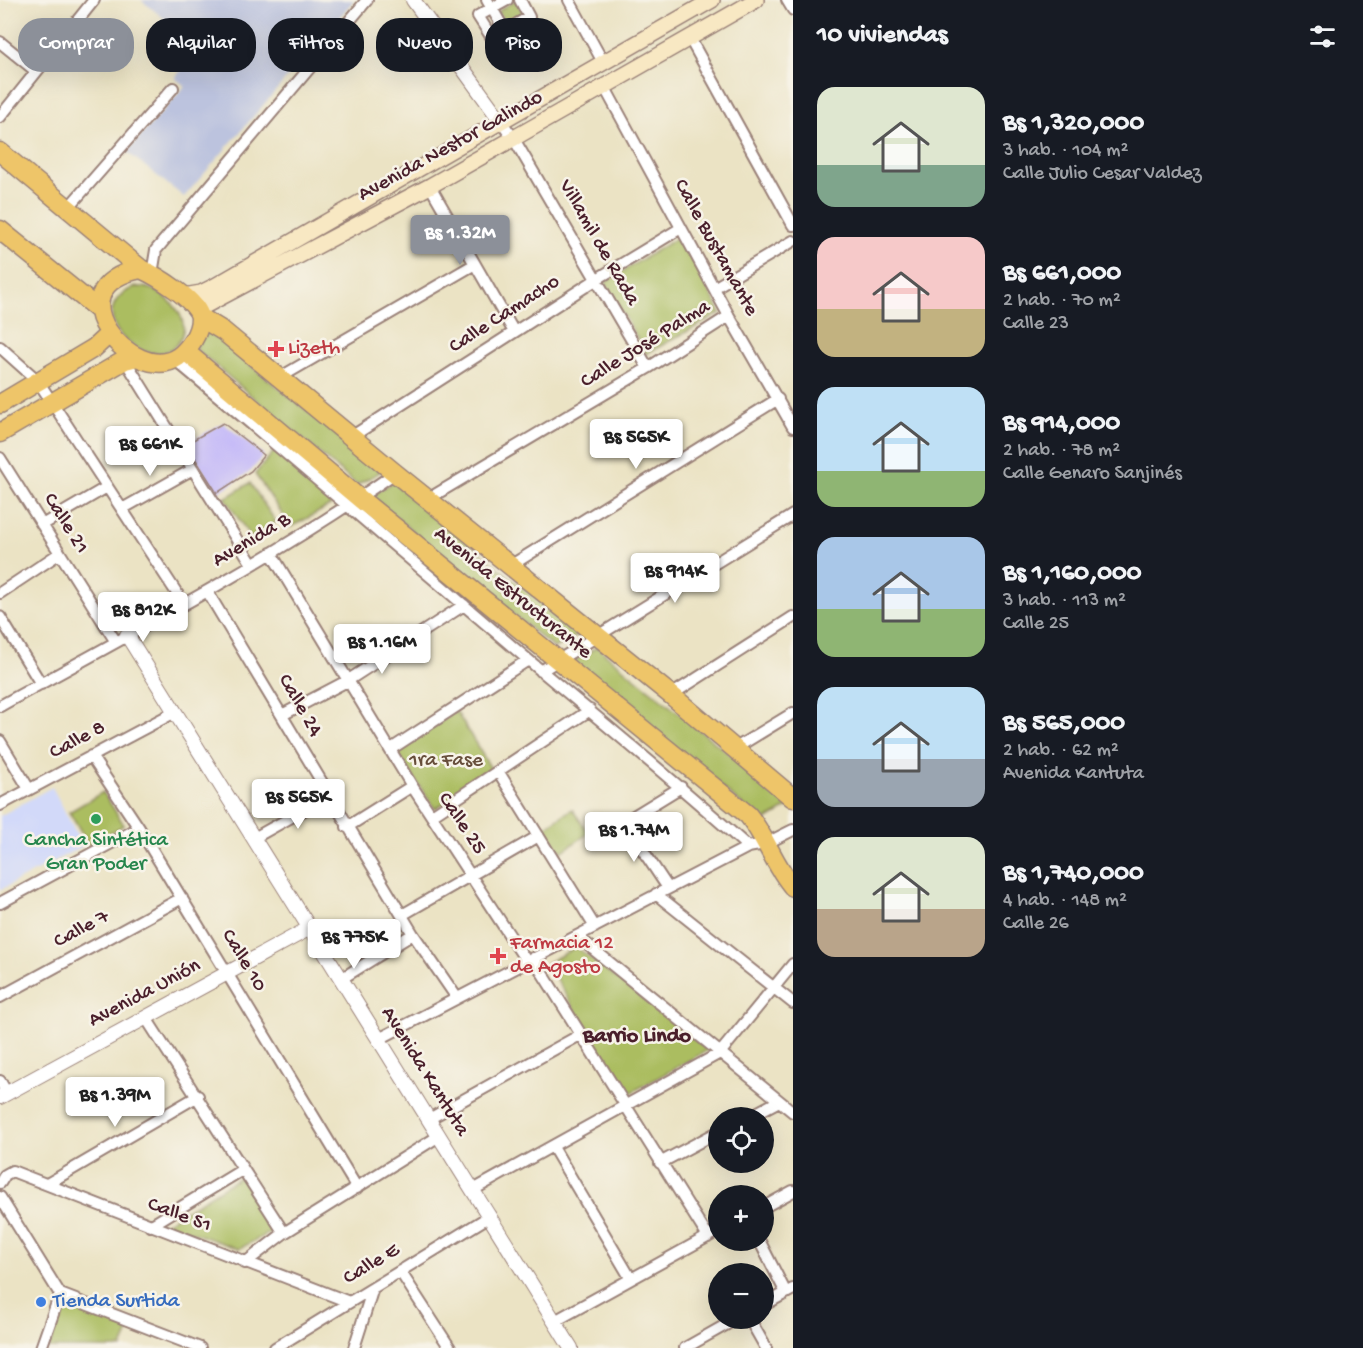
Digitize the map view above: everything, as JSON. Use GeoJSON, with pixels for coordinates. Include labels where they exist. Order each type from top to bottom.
{"type":"FeatureCollection","features":[{"type":"Feature","properties":{"kind":"main road","name":"Avenida Nestor Galindo"},"geometry":{"type":"LineString","coordinates":[[184,296],[215,286],[712,0]]}},
{"type":"Feature","properties":{"kind":"main road","name":"Avenida Nestor Galindo"},"geometry":{"type":"LineString","coordinates":[[198,314],[514,139],[756,0]]}},
{"type":"Feature","properties":{"kind":"main road"},"geometry":{"type":"LineString","coordinates":[[0,152],[147,271],[184,296],[198,314],[197,332],[179,355],[162,363],[131,359],[0,433]]}},
{"type":"Feature","properties":{"kind":"main road"},"geometry":{"type":"LineString","coordinates":[[0,230],[99,310]]}},
{"type":"Feature","properties":{"kind":"main road"},"geometry":{"type":"LineString","coordinates":[[131,359],[101,322],[99,310],[101,297],[116,277],[127,272],[147,271]]}},
{"type":"Feature","properties":{"kind":"main road","name":"Avenida Estructurante"},"geometry":{"type":"LineString","coordinates":[[198,314],[223,331],[671,695],[793,798]]}},
{"type":"Feature","properties":{"kind":"main road"},"geometry":{"type":"LineString","coordinates":[[0,404],[94,348],[109,334]]}},
{"type":"Feature","properties":{"kind":"main road","name":"Avenida Estructurante"},"geometry":{"type":"LineString","coordinates":[[179,355],[353,501],[557,660],[748,815],[756,825],[757,846],[793,887]]}},
{"type":"Feature","properties":{"kind":"street"},"geometry":{"type":"LineString","coordinates":[[147,271],[156,250],[367,0]]}},
{"type":"Feature","properties":{"kind":"street"},"geometry":{"type":"LineString","coordinates":[[413,0],[501,121]]}},
{"type":"Feature","properties":{"kind":"street"},"geometry":{"type":"LineString","coordinates":[[507,0],[489,5],[478,16],[492,38],[529,17],[520,0]]}},
{"type":"Feature","properties":{"kind":"street"},"geometry":{"type":"LineString","coordinates":[[568,0],[603,62]]}},
{"type":"Feature","properties":{"kind":"street"},"geometry":{"type":"LineString","coordinates":[[787,0],[793,10]]}},
{"type":"Feature","properties":{"kind":"street"},"geometry":{"type":"LineString","coordinates":[[76,18],[88,2]]}},
{"type":"Feature","properties":{"kind":"street"},"geometry":{"type":"LineString","coordinates":[[689,38],[793,225]]}},
{"type":"Feature","properties":{"kind":"street"},"geometry":{"type":"LineString","coordinates":[[0,42],[18,56]]}},
{"type":"Feature","properties":{"kind":"street"},"geometry":{"type":"LineString","coordinates":[[0,117],[35,72]]}},
{"type":"Feature","properties":{"kind":"street","name":"Calle Bustamante"},"geometry":{"type":"LineString","coordinates":[[604,86],[729,316],[793,427]]}},
{"type":"Feature","properties":{"kind":"street"},"geometry":{"type":"LineString","coordinates":[[68,208],[173,88]]}},
{"type":"Feature","properties":{"kind":"street","name":"Villamil de Rada"},"geometry":{"type":"LineString","coordinates":[[501,121],[514,139],[648,368]]}},
{"type":"Feature","properties":{"kind":"street"},"geometry":{"type":"LineString","coordinates":[[430,186],[514,332]]}},
{"type":"Feature","properties":{"kind":"street","name":"Calle Camacho"},"geometry":{"type":"LineString","coordinates":[[351,437],[597,279],[681,228]]}},
{"type":"Feature","properties":{"kind":"street"},"geometry":{"type":"LineString","coordinates":[[714,288],[793,241]]}},
{"type":"Feature","properties":{"kind":"street"},"geometry":{"type":"LineString","coordinates":[[279,378],[475,264]]}},
{"type":"Feature","properties":{"kind":"street","name":"Calle José Palma"},"geometry":{"type":"LineString","coordinates":[[428,499],[648,368],[729,316]]}},
{"type":"Feature","properties":{"kind":"street"},"geometry":{"type":"LineString","coordinates":[[0,347],[38,381],[184,604]]}},
{"type":"Feature","properties":{"kind":"street"},"geometry":{"type":"LineString","coordinates":[[0,362],[11,356]]}},
{"type":"Feature","properties":{"kind":"street"},"geometry":{"type":"LineString","coordinates":[[131,359],[193,469],[252,564]]}},
{"type":"Feature","properties":{"kind":"street"},"geometry":{"type":"LineString","coordinates":[[510,566],[778,399]]}},
{"type":"Feature","properties":{"kind":"street","name":"Calle 21"},"geometry":{"type":"LineString","coordinates":[[0,458],[60,553],[122,639]]}},
{"type":"Feature","properties":{"kind":"street"},"geometry":{"type":"LineString","coordinates":[[122,509],[193,469]]}},
{"type":"Feature","properties":{"kind":"street","name":"Avenida B"},"geometry":{"type":"LineString","coordinates":[[0,706],[207,591],[271,553],[395,473]]}},
{"type":"Feature","properties":{"kind":"street"},"geometry":{"type":"LineString","coordinates":[[42,525],[107,487]]}},
{"type":"Feature","properties":{"kind":"street","name":"Avenida Estructurante"},"geometry":{"type":"LineString","coordinates":[[353,501],[464,605],[528,660],[681,787],[757,846]]}},
{"type":"Feature","properties":{"kind":"street"},"geometry":{"type":"LineString","coordinates":[[542,671],[793,514]]}},
{"type":"Feature","properties":{"kind":"street"},"geometry":{"type":"LineString","coordinates":[[0,592],[60,553]]}},
{"type":"Feature","properties":{"kind":"street","name":"Calle 25"},"geometry":{"type":"LineString","coordinates":[[271,553],[412,786],[580,1035],[708,1237]]}},
{"type":"Feature","properties":{"kind":"street","name":"Calle 24"},"geometry":{"type":"LineString","coordinates":[[207,591],[347,827],[413,934],[457,998]]}},
{"type":"Feature","properties":{"kind":"street"},"geometry":{"type":"LineString","coordinates":[[282,715],[347,681],[464,605]]}},
{"type":"Feature","properties":{"kind":"street"},"geometry":{"type":"LineString","coordinates":[[0,617],[40,684]]}},
{"type":"Feature","properties":{"kind":"street"},"geometry":{"type":"LineString","coordinates":[[671,695],[793,617]]}},
{"type":"Feature","properties":{"kind":"street","name":"Avenida Kantuta"},"geometry":{"type":"LineString","coordinates":[[122,639],[175,712],[571,1348]]}},
{"type":"Feature","properties":{"kind":"street"},"geometry":{"type":"LineString","coordinates":[[391,749],[528,660]]}},
{"type":"Feature","properties":{"kind":"street"},"geometry":{"type":"LineString","coordinates":[[432,815],[590,710]]}},
{"type":"Feature","properties":{"kind":"street","name":"Calle 8"},"geometry":{"type":"LineString","coordinates":[[0,805],[175,712]]}},
{"type":"Feature","properties":{"kind":"street"},"geometry":{"type":"LineString","coordinates":[[734,749],[793,713]]}},
{"type":"Feature","properties":{"kind":"street"},"geometry":{"type":"LineString","coordinates":[[0,741],[29,789]]}},
{"type":"Feature","properties":{"kind":"street","name":"Calle 10"},"geometry":{"type":"LineString","coordinates":[[91,756],[139,828],[357,1188]]}},
{"type":"Feature","properties":{"kind":"street"},"geometry":{"type":"LineString","coordinates":[[498,771],[595,927]]}},
{"type":"Feature","properties":{"kind":"street"},"geometry":{"type":"LineString","coordinates":[[347,827],[412,786]]}},
{"type":"Feature","properties":{"kind":"street"},"geometry":{"type":"LineString","coordinates":[[668,888],[624,822],[681,787]]}},
{"type":"Feature","properties":{"kind":"street"},"geometry":{"type":"LineString","coordinates":[[254,838],[329,796]]}},
{"type":"Feature","properties":{"kind":"street"},"geometry":{"type":"LineString","coordinates":[[0,903],[139,828]]}},
{"type":"Feature","properties":{"kind":"street"},"geometry":{"type":"LineString","coordinates":[[379,1039],[656,894],[793,830]]}},
{"type":"Feature","properties":{"kind":"street"},"geometry":{"type":"LineString","coordinates":[[402,915],[537,837]]}},
{"type":"Feature","properties":{"kind":"street"},"geometry":{"type":"LineString","coordinates":[[656,894],[793,1003]]}},
{"type":"Feature","properties":{"kind":"street","name":"Calle 7"},"geometry":{"type":"LineString","coordinates":[[0,997],[182,898]]}},
{"type":"Feature","properties":{"kind":"street","name":"Avenida Unión"},"geometry":{"type":"LineString","coordinates":[[2,1090],[146,1018],[310,928]]}},
{"type":"Feature","properties":{"kind":"street"},"geometry":{"type":"LineString","coordinates":[[342,979],[413,934]]}},
{"type":"Feature","properties":{"kind":"street"},"geometry":{"type":"LineString","coordinates":[[576,936],[793,1112]]}},
{"type":"Feature","properties":{"kind":"street"},"geometry":{"type":"LineString","coordinates":[[473,1190],[720,1053],[793,964]]}},
{"type":"Feature","properties":{"kind":"street"},"geometry":{"type":"LineString","coordinates":[[146,1018],[284,1233]]}},
{"type":"Feature","properties":{"kind":"street"},"geometry":{"type":"LineString","coordinates":[[429,1119],[580,1035]]}},
{"type":"Feature","properties":{"kind":"street"},"geometry":{"type":"LineString","coordinates":[[47,1184],[198,1096]]}},
{"type":"Feature","properties":{"kind":"street"},"geometry":{"type":"LineString","coordinates":[[768,1107],[779,1101]]}},
{"type":"Feature","properties":{"kind":"street"},"geometry":{"type":"LineString","coordinates":[[245,1263],[284,1233],[439,1136]]}},
{"type":"Feature","properties":{"kind":"street"},"geometry":{"type":"LineString","coordinates":[[660,1162],[708,1137]]}},
{"type":"Feature","properties":{"kind":"street"},"geometry":{"type":"LineString","coordinates":[[553,1147],[631,1279]]}},
{"type":"Feature","properties":{"kind":"street"},"geometry":{"type":"LineString","coordinates":[[150,1226],[242,1170]]}},
{"type":"Feature","properties":{"kind":"street","name":"Calle S1"},"geometry":{"type":"LineString","coordinates":[[0,1183],[5,1174],[12,1171],[349,1302]]}},
{"type":"Feature","properties":{"kind":"street"},"geometry":{"type":"LineString","coordinates":[[774,1201],[793,1191]]}},
{"type":"Feature","properties":{"kind":"street"},"geometry":{"type":"LineString","coordinates":[[0,1197],[60,1294],[200,1348]]}},
{"type":"Feature","properties":{"kind":"street","name":"Calle E"},"geometry":{"type":"LineString","coordinates":[[275,1348],[490,1216]]}},
{"type":"Feature","properties":{"kind":"street"},"geometry":{"type":"LineString","coordinates":[[555,1321],[708,1237]]}},
{"type":"Feature","properties":{"kind":"street"},"geometry":{"type":"LineString","coordinates":[[765,1251],[789,1291],[774,1299]]}},
{"type":"Feature","properties":{"kind":"street"},"geometry":{"type":"LineString","coordinates":[[400,1271],[450,1348]]}},
{"type":"Feature","properties":{"kind":"street"},"geometry":{"type":"LineString","coordinates":[[354,1348],[373,1288]]}},
{"type":"Feature","properties":{"kind":"street"},"geometry":{"type":"LineString","coordinates":[[41,1348],[60,1294]]}},
{"type":"Feature","properties":{"kind":"street"},"geometry":{"type":"LineString","coordinates":[[685,1348],[719,1329]]}},
{"type":"Feature","properties":{"kind":"street"},"geometry":{"type":"LineString","coordinates":[[755,1329],[766,1348]]}},
{"type":"Feature","properties":{"kind":"shaded area"},"geometry":{"type":"Polygon","coordinates":[[[141,0],[354,0],[338,18],[268,18],[268,72],[292,72],[184,197],[127,152],[185,86],[175,78],[180,72],[256,72],[256,18],[164,18],[141,0]]]}},
{"type":"Feature","properties":{"kind":"shaded area"},"geometry":{"type":"Polygon","coordinates":[[[52,787],[83,846],[0,890],[0,816],[52,787]]]}},
{"type":"Feature","properties":{"kind":"green space"},"geometry":{"type":"Polygon","coordinates":[[[516,0],[523,13],[514,18],[502,18],[498,11],[516,0]]]}},
{"type":"Feature","properties":{"kind":"green space"},"geometry":{"type":"Polygon","coordinates":[[[680,236],[721,313],[646,354],[605,282],[680,236]]]}},
{"type":"Feature","properties":{"kind":"green space"},"geometry":{"type":"Polygon","coordinates":[[[134,287],[156,291],[178,310],[182,319],[182,336],[177,344],[167,351],[155,353],[143,350],[131,344],[114,325],[112,313],[116,301],[134,287]]]}},
{"type":"Feature","properties":{"kind":"green space"},"geometry":{"type":"Polygon","coordinates":[[[203,327],[382,471],[357,485],[196,349],[203,327]]]}},
{"type":"Feature","properties":{"kind":"green space"},"geometry":{"type":"Polygon","coordinates":[[[275,450],[331,495],[330,506],[291,527],[255,474],[275,450]]]}},
{"type":"Feature","properties":{"kind":"green space"},"geometry":{"type":"Polygon","coordinates":[[[393,482],[580,634],[554,648],[370,496],[393,482]]]}},
{"type":"Feature","properties":{"kind":"green space"},"geometry":{"type":"Polygon","coordinates":[[[250,483],[276,522],[251,538],[225,498],[250,483]]]}},
{"type":"Feature","properties":{"kind":"green space"},"geometry":{"type":"Polygon","coordinates":[[[597,647],[792,805],[763,822],[572,662],[597,647]]]}},
{"type":"Feature","properties":{"kind":"green space","name":"1ra Fase"},"geometry":{"type":"Polygon","coordinates":[[[456,711],[493,772],[435,809],[397,753],[456,711]]]}},
{"type":"Feature","properties":{"kind":"green space","name":"Cancha Sintética Gran Poder"},"geometry":{"type":"Polygon","coordinates":[[[103,792],[124,825],[89,845],[69,812],[103,792]]]}},
{"type":"Feature","properties":{"kind":"green space"},"geometry":{"type":"Polygon","coordinates":[[[572,809],[589,833],[561,852],[544,828],[572,809]]]}},
{"type":"Feature","properties":{"kind":"green space"},"geometry":{"type":"Polygon","coordinates":[[[576,947],[708,1050],[625,1096],[547,963],[576,947]]]}},
{"type":"Feature","properties":{"kind":"green space"},"geometry":{"type":"Polygon","coordinates":[[[240,1177],[280,1227],[239,1249],[165,1223],[240,1177]]]}},
{"type":"Feature","properties":{"kind":"green space"},"geometry":{"type":"Polygon","coordinates":[[[64,1305],[130,1328],[122,1348],[49,1348],[64,1305]]]}},
{"type":"Feature","properties":{"kind":"building"},"geometry":{"type":"Polygon","coordinates":[[[223,423],[264,455],[251,471],[217,493],[186,444],[223,423]]]}},
{"type":"Feature","properties":{"kind":"place","name":"Lizeth"},"geometry":{"type":"Point","coordinates":[276,349]}},
{"type":"Feature","properties":{"kind":"place","name":"Cancha Sintética Gran Poder"},"geometry":{"type":"Point","coordinates":[96,819]}},
{"type":"Feature","properties":{"kind":"place","name":"Farmacia 12 de Agosto"},"geometry":{"type":"Point","coordinates":[498,956]}},
{"type":"Feature","properties":{"kind":"place","name":"Tienda Surtida"},"geometry":{"type":"Point","coordinates":[41,1302]}},
{"type":"Feature","properties":{"kind":"district","name":"Barrio Lindo"},"geometry":{"type":"Point","coordinates":[637,1037]}}]}
